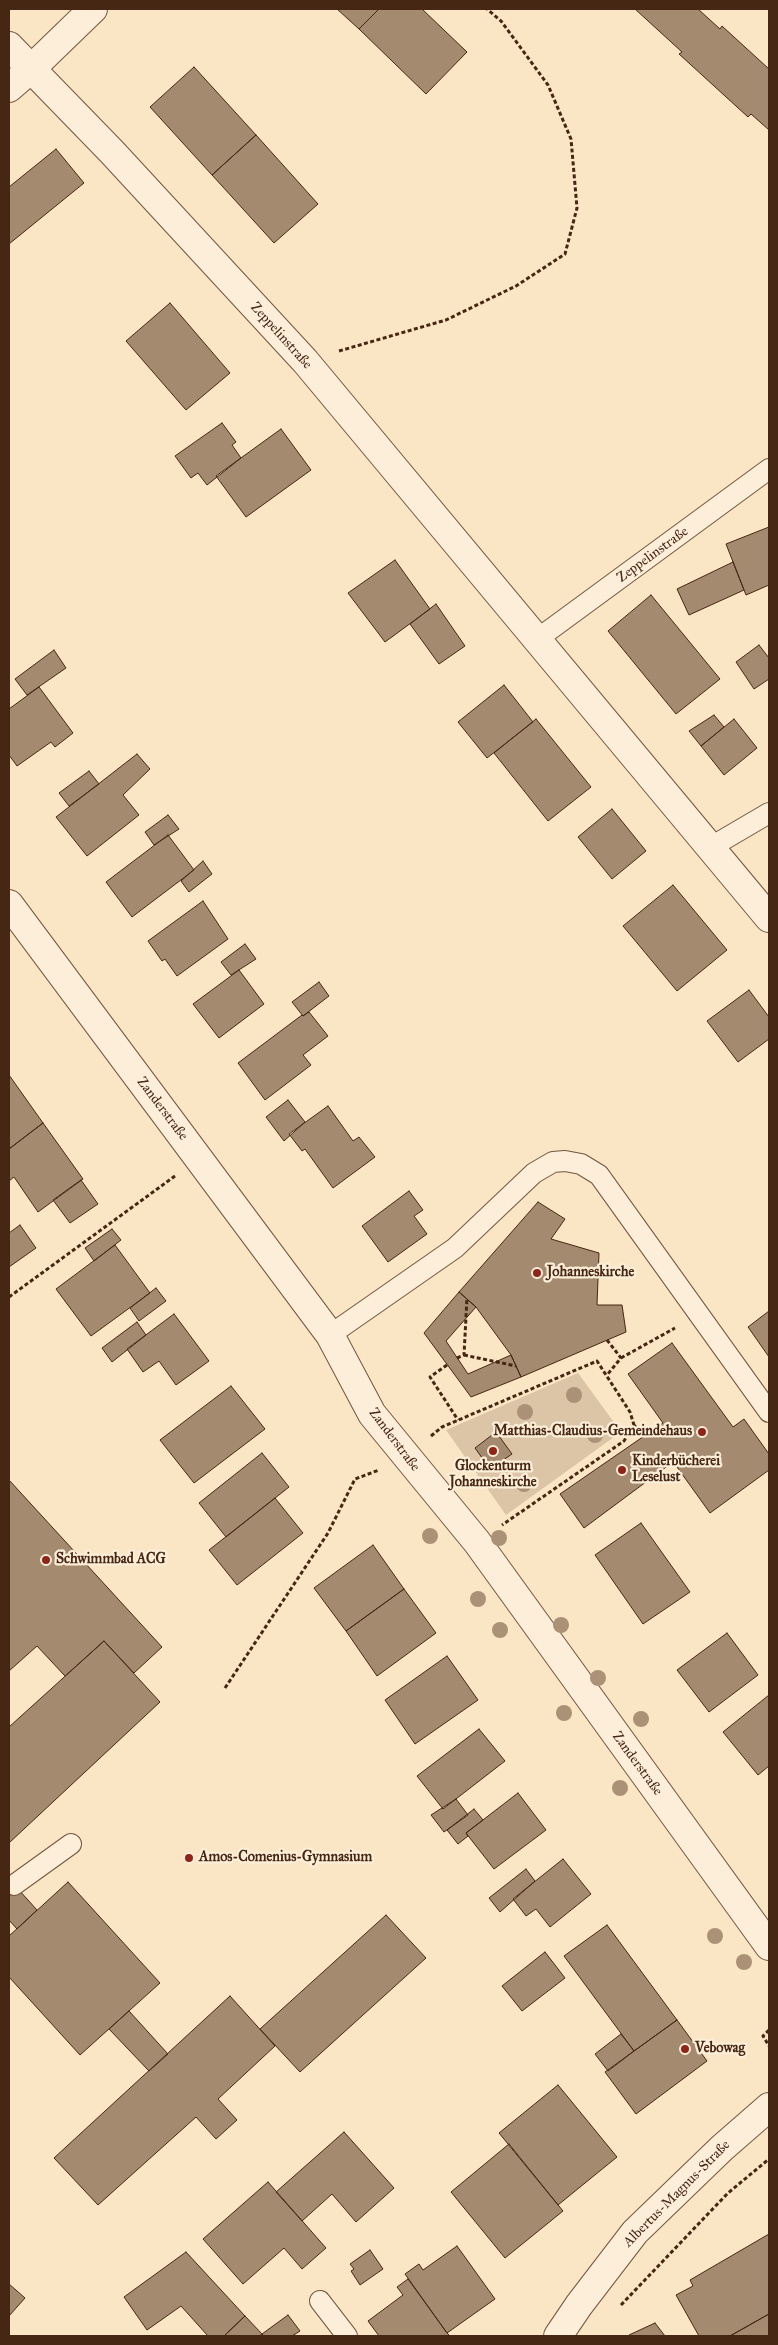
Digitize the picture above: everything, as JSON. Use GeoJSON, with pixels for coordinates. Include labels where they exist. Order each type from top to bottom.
{"type":"FeatureCollection","features":[{"type":"Feature","properties":{"kind":"street"},"geometry":{"type":"LineString","coordinates":[[9,88],[93,9]]}},
{"type":"Feature","properties":{"kind":"street","name":"Zeppelinstraße"},"geometry":{"type":"LineString","coordinates":[[9,46],[112,152],[305,361],[769,918]]}},
{"type":"Feature","properties":{"kind":"street","name":"Zanderstraße"},"geometry":{"type":"LineString","coordinates":[[9,904],[330,1335],[372,1414],[477,1542],[769,1946]]}},
{"type":"Feature","properties":{"kind":"street","name":"Albertus-Magnus-Straße"},"geometry":{"type":"LineString","coordinates":[[558,2336],[579,2304],[634,2232],[722,2148],[769,2107]]}},
{"type":"Feature","properties":{"kind":"lane","name":"Zeppelinstraße"},"geometry":{"type":"LineString","coordinates":[[536,640],[769,469]]}},
{"type":"Feature","properties":{"kind":"lane"},"geometry":{"type":"LineString","coordinates":[[711,847],[769,813]]}},
{"type":"Feature","properties":{"kind":"lane"},"geometry":{"type":"LineString","coordinates":[[330,1335],[455,1248],[534,1173],[553,1162],[581,1164],[599,1175],[769,1412]]}},
{"type":"Feature","properties":{"kind":"lane"},"geometry":{"type":"LineString","coordinates":[[14,1885],[71,1844]]}},
{"type":"Feature","properties":{"kind":"lane"},"geometry":{"type":"LineString","coordinates":[[320,2301],[347,2336]]}},
{"type":"Feature","properties":{"kind":"path"},"geometry":{"type":"LineString","coordinates":[[305,361],[446,320],[516,286],[565,254],[577,208],[572,140],[548,85],[501,21],[487,9]]}},
{"type":"Feature","properties":{"kind":"path"},"geometry":{"type":"LineString","coordinates":[[9,1297],[199,1158]]}},
{"type":"Feature","properties":{"kind":"path"},"geometry":{"type":"LineString","coordinates":[[464,1354],[467,1298]]}},
{"type":"Feature","properties":{"kind":"path"},"geometry":{"type":"LineString","coordinates":[[607,1375],[621,1358],[700,1315]]}},
{"type":"Feature","properties":{"kind":"path"},"geometry":{"type":"LineString","coordinates":[[607,1340],[621,1358]]}},
{"type":"Feature","properties":{"kind":"path"},"geometry":{"type":"LineString","coordinates":[[458,1358],[464,1354],[516,1366]]}},
{"type":"Feature","properties":{"kind":"path"},"geometry":{"type":"LineString","coordinates":[[224,1688],[328,1533],[355,1479],[407,1459],[442,1427],[597,1361],[630,1412],[634,1426],[642,1436]]}},
{"type":"Feature","properties":{"kind":"path"},"geometry":{"type":"LineString","coordinates":[[447,1365],[430,1377],[458,1420]]}},
{"type":"Feature","properties":{"kind":"path"},"geometry":{"type":"LineString","coordinates":[[477,1542],[624,1441],[634,1426]]}},
{"type":"Feature","properties":{"kind":"path"},"geometry":{"type":"LineString","coordinates":[[769,2030],[763,2036],[769,2046]]}},
{"type":"Feature","properties":{"kind":"path"},"geometry":{"type":"LineString","coordinates":[[620,2308],[728,2193],[769,2158]]}},
{"type":"Feature","properties":{"kind":"shaded area"},"geometry":{"type":"Polygon","coordinates":[[[578,1373],[621,1432],[506,1515],[446,1430],[578,1373]]]}},
{"type":"Feature","properties":{"kind":"building"},"geometry":{"type":"Polygon","coordinates":[[[337,9],[379,9],[359,29],[337,9]]]}},
{"type":"Feature","properties":{"kind":"building"},"geometry":{"type":"Polygon","coordinates":[[[379,9],[422,9],[467,52],[426,94],[359,29],[379,9]]]}},
{"type":"Feature","properties":{"kind":"building"},"geometry":{"type":"Polygon","coordinates":[[[635,9],[698,9],[720,29],[722,26],[769,69],[769,130],[751,114],[748,117],[679,54],[682,52],[635,9]]]}},
{"type":"Feature","properties":{"kind":"building"},"geometry":{"type":"Polygon","coordinates":[[[194,67],[256,135],[212,175],[150,107],[194,67]]]}},
{"type":"Feature","properties":{"kind":"building"},"geometry":{"type":"Polygon","coordinates":[[[256,135],[318,204],[274,243],[212,175],[256,135]]]}},
{"type":"Feature","properties":{"kind":"building"},"geometry":{"type":"Polygon","coordinates":[[[56,149],[84,183],[9,244],[9,187],[56,149]]]}},
{"type":"Feature","properties":{"kind":"building"},"geometry":{"type":"Polygon","coordinates":[[[170,303],[230,373],[186,410],[126,341],[170,303]]]}},
{"type":"Feature","properties":{"kind":"building"},"geometry":{"type":"Polygon","coordinates":[[[222,423],[236,442],[232,445],[241,458],[207,485],[198,473],[191,478],[175,456],[222,423]]]}},
{"type":"Feature","properties":{"kind":"building"},"geometry":{"type":"Polygon","coordinates":[[[281,429],[311,470],[246,517],[216,476],[281,429]]]}},
{"type":"Feature","properties":{"kind":"building"},"geometry":{"type":"Polygon","coordinates":[[[769,527],[769,585],[746,595],[726,544],[769,527]]]}},
{"type":"Feature","properties":{"kind":"building"},"geometry":{"type":"Polygon","coordinates":[[[395,560],[430,609],[385,642],[348,593],[395,560]]]}},
{"type":"Feature","properties":{"kind":"building"},"geometry":{"type":"Polygon","coordinates":[[[733,562],[744,590],[689,615],[677,589],[733,562]]]}},
{"type":"Feature","properties":{"kind":"building"},"geometry":{"type":"Polygon","coordinates":[[[651,595],[720,679],[676,714],[608,631],[651,595]]]}},
{"type":"Feature","properties":{"kind":"building"},"geometry":{"type":"Polygon","coordinates":[[[436,604],[465,646],[439,664],[410,624],[436,604]]]}},
{"type":"Feature","properties":{"kind":"building"},"geometry":{"type":"Polygon","coordinates":[[[759,645],[769,658],[769,679],[754,689],[736,662],[759,645]]]}},
{"type":"Feature","properties":{"kind":"building"},"geometry":{"type":"Polygon","coordinates":[[[54,650],[66,668],[27,695],[15,679],[54,650]]]}},
{"type":"Feature","properties":{"kind":"building"},"geometry":{"type":"Polygon","coordinates":[[[504,685],[533,722],[487,758],[458,722],[504,685]]]}},
{"type":"Feature","properties":{"kind":"building"},"geometry":{"type":"Polygon","coordinates":[[[39,687],[73,733],[55,747],[51,742],[17,766],[9,755],[9,709],[39,687]]]}},
{"type":"Feature","properties":{"kind":"building"},"geometry":{"type":"Polygon","coordinates":[[[714,715],[724,727],[701,746],[689,731],[714,715]]]}},
{"type":"Feature","properties":{"kind":"building"},"geometry":{"type":"Polygon","coordinates":[[[536,719],[591,787],[548,821],[494,753],[536,719]]]}},
{"type":"Feature","properties":{"kind":"building"},"geometry":{"type":"Polygon","coordinates":[[[734,719],[757,748],[724,775],[701,746],[734,719]]]}},
{"type":"Feature","properties":{"kind":"building"},"geometry":{"type":"Polygon","coordinates":[[[137,754],[150,769],[123,795],[139,815],[87,856],[56,817],[137,754]]]}},
{"type":"Feature","properties":{"kind":"building"},"geometry":{"type":"Polygon","coordinates":[[[89,771],[99,784],[69,806],[59,793],[89,771]]]}},
{"type":"Feature","properties":{"kind":"building"},"geometry":{"type":"Polygon","coordinates":[[[612,809],[646,851],[612,879],[578,837],[612,809]]]}},
{"type":"Feature","properties":{"kind":"building"},"geometry":{"type":"Polygon","coordinates":[[[168,815],[179,829],[154,845],[145,832],[168,815]]]}},
{"type":"Feature","properties":{"kind":"building"},"geometry":{"type":"Polygon","coordinates":[[[168,835],[194,870],[132,917],[106,882],[168,835]]]}},
{"type":"Feature","properties":{"kind":"building"},"geometry":{"type":"Polygon","coordinates":[[[203,861],[212,874],[189,892],[181,881],[203,861]]]}},
{"type":"Feature","properties":{"kind":"building"},"geometry":{"type":"Polygon","coordinates":[[[673,885],[727,950],[677,991],[623,926],[673,885]]]}},
{"type":"Feature","properties":{"kind":"building"},"geometry":{"type":"Polygon","coordinates":[[[203,901],[228,939],[177,976],[165,959],[162,961],[148,941],[203,901]]]}},
{"type":"Feature","properties":{"kind":"building"},"geometry":{"type":"Polygon","coordinates":[[[245,944],[256,959],[231,975],[221,962],[245,944]]]}},
{"type":"Feature","properties":{"kind":"building"},"geometry":{"type":"Polygon","coordinates":[[[239,970],[264,1004],[219,1038],[193,1004],[239,970]]]}},
{"type":"Feature","properties":{"kind":"building"},"geometry":{"type":"Polygon","coordinates":[[[319,982],[329,996],[303,1016],[292,1002],[319,982]]]}},
{"type":"Feature","properties":{"kind":"building"},"geometry":{"type":"Polygon","coordinates":[[[749,990],[769,1017],[769,1039],[738,1062],[707,1021],[749,990]]]}},
{"type":"Feature","properties":{"kind":"building"},"geometry":{"type":"Polygon","coordinates":[[[309,1012],[328,1036],[303,1055],[311,1065],[265,1100],[238,1063],[302,1015],[309,1012]]]}},
{"type":"Feature","properties":{"kind":"building"},"geometry":{"type":"Polygon","coordinates":[[[9,1075],[43,1123],[9,1149],[9,1075]]]}},
{"type":"Feature","properties":{"kind":"building"},"geometry":{"type":"Polygon","coordinates":[[[288,1100],[305,1122],[284,1141],[266,1117],[288,1100]]]}},
{"type":"Feature","properties":{"kind":"building"},"geometry":{"type":"Polygon","coordinates":[[[328,1106],[353,1141],[359,1137],[375,1157],[333,1188],[305,1149],[302,1151],[289,1134],[328,1106]]]}},
{"type":"Feature","properties":{"kind":"building"},"geometry":{"type":"Polygon","coordinates":[[[43,1123],[83,1179],[38,1212],[14,1177],[9,1181],[9,1149],[43,1123]]]}},
{"type":"Feature","properties":{"kind":"building"},"geometry":{"type":"Polygon","coordinates":[[[81,1180],[98,1204],[70,1223],[53,1200],[81,1180]]]}},
{"type":"Feature","properties":{"kind":"building"},"geometry":{"type":"Polygon","coordinates":[[[409,1191],[423,1210],[414,1216],[427,1234],[388,1262],[362,1226],[409,1191]]]}},
{"type":"Feature","properties":{"kind":"building","name":"Johanneskirche"},"geometry":{"type":"Polygon","coordinates":[[[538,1202],[565,1219],[551,1239],[599,1253],[597,1305],[622,1305],[626,1332],[521,1377],[511,1355],[476,1307],[459,1292],[538,1202]]]}},
{"type":"Feature","properties":{"kind":"building"},"geometry":{"type":"Polygon","coordinates":[[[20,1225],[36,1248],[9,1267],[9,1233],[20,1225]]]}},
{"type":"Feature","properties":{"kind":"building"},"geometry":{"type":"Polygon","coordinates":[[[112,1229],[121,1240],[94,1261],[85,1248],[112,1229]]]}},
{"type":"Feature","properties":{"kind":"building"},"geometry":{"type":"Polygon","coordinates":[[[115,1245],[150,1293],[91,1336],[56,1289],[115,1245]]]}},
{"type":"Feature","properties":{"kind":"building"},"geometry":{"type":"Polygon","coordinates":[[[156,1288],[166,1301],[139,1321],[130,1308],[156,1288]]]}},
{"type":"Feature","properties":{"kind":"building"},"geometry":{"type":"Polygon","coordinates":[[[459,1292],[476,1307],[446,1341],[468,1374],[511,1355],[521,1377],[471,1397],[424,1333],[459,1292]]]}},
{"type":"Feature","properties":{"kind":"building"},"geometry":{"type":"Polygon","coordinates":[[[769,1311],[769,1357],[748,1327],[769,1311]]]}},
{"type":"Feature","properties":{"kind":"building"},"geometry":{"type":"Polygon","coordinates":[[[174,1314],[209,1361],[176,1385],[159,1361],[143,1372],[127,1349],[174,1314]]]}},
{"type":"Feature","properties":{"kind":"building"},"geometry":{"type":"Polygon","coordinates":[[[137,1322],[146,1335],[112,1362],[102,1348],[137,1322]]]}},
{"type":"Feature","properties":{"kind":"building","name":"Matthias-Claudius-Gemeindehaus"},"geometry":{"type":"Polygon","coordinates":[[[672,1343],[733,1427],[744,1419],[769,1454],[769,1470],[710,1513],[677,1467],[688,1458],[685,1453],[584,1528],[560,1494],[663,1423],[628,1374],[672,1343]]]}},
{"type":"Feature","properties":{"kind":"building"},"geometry":{"type":"Polygon","coordinates":[[[231,1386],[265,1429],[194,1483],[160,1440],[231,1386]]]}},
{"type":"Feature","properties":{"kind":"building","name":"Glockenturm Johanneskirche"},"geometry":{"type":"Polygon","coordinates":[[[496,1432],[512,1454],[490,1469],[475,1448],[496,1432]]]}},
{"type":"Feature","properties":{"kind":"building"},"geometry":{"type":"Polygon","coordinates":[[[262,1453],[289,1487],[226,1537],[199,1503],[262,1453]]]}},
{"type":"Feature","properties":{"kind":"building","name":"Schwimmbad ACG"},"geometry":{"type":"Polygon","coordinates":[[[9,1480],[162,1647],[134,1673],[104,1641],[65,1676],[37,1646],[9,1671],[9,1480]]]}},
{"type":"Feature","properties":{"kind":"building"},"geometry":{"type":"Polygon","coordinates":[[[275,1498],[303,1533],[237,1585],[209,1550],[275,1498]]]}},
{"type":"Feature","properties":{"kind":"building"},"geometry":{"type":"Polygon","coordinates":[[[641,1523],[690,1592],[643,1624],[595,1555],[641,1523]]]}},
{"type":"Feature","properties":{"kind":"building"},"geometry":{"type":"Polygon","coordinates":[[[373,1545],[404,1589],[346,1631],[314,1588],[373,1545]]]}},
{"type":"Feature","properties":{"kind":"building"},"geometry":{"type":"Polygon","coordinates":[[[404,1589],[436,1633],[377,1676],[346,1631],[404,1589]]]}},
{"type":"Feature","properties":{"kind":"building"},"geometry":{"type":"Polygon","coordinates":[[[727,1633],[758,1675],[709,1712],[677,1670],[727,1633]]]}},
{"type":"Feature","properties":{"kind":"building"},"geometry":{"type":"Polygon","coordinates":[[[104,1641],[160,1702],[9,1843],[9,1727],[104,1641]]]}},
{"type":"Feature","properties":{"kind":"building"},"geometry":{"type":"Polygon","coordinates":[[[447,1656],[478,1700],[415,1744],[385,1700],[447,1656]]]}},
{"type":"Feature","properties":{"kind":"building"},"geometry":{"type":"Polygon","coordinates":[[[769,1695],[769,1766],[758,1775],[723,1732],[769,1695]]]}},
{"type":"Feature","properties":{"kind":"building"},"geometry":{"type":"Polygon","coordinates":[[[479,1729],[505,1761],[443,1809],[417,1776],[479,1729]]]}},
{"type":"Feature","properties":{"kind":"building"},"geometry":{"type":"Polygon","coordinates":[[[518,1793],[546,1830],[494,1869],[466,1833],[518,1793]]]}},
{"type":"Feature","properties":{"kind":"building"},"geometry":{"type":"Polygon","coordinates":[[[456,1799],[468,1815],[444,1832],[431,1815],[456,1799]]]}},
{"type":"Feature","properties":{"kind":"building"},"geometry":{"type":"Polygon","coordinates":[[[474,1809],[483,1820],[466,1833],[468,1836],[458,1844],[447,1830],[474,1809]]]}},
{"type":"Feature","properties":{"kind":"building"},"geometry":{"type":"Polygon","coordinates":[[[563,1859],[591,1894],[550,1927],[536,1909],[526,1916],[513,1899],[563,1859]]]}},
{"type":"Feature","properties":{"kind":"building"},"geometry":{"type":"Polygon","coordinates":[[[526,1869],[535,1881],[500,1912],[489,1898],[526,1869]]]}},
{"type":"Feature","properties":{"kind":"building"},"geometry":{"type":"Polygon","coordinates":[[[9,1879],[37,1910],[17,1929],[9,1920],[9,1879]]]}},
{"type":"Feature","properties":{"kind":"building"},"geometry":{"type":"Polygon","coordinates":[[[68,1882],[160,1983],[80,2055],[9,1977],[9,1936],[68,1882]]]}},
{"type":"Feature","properties":{"kind":"building"},"geometry":{"type":"Polygon","coordinates":[[[386,1915],[426,1958],[300,2072],[260,2029],[386,1915]]]}},
{"type":"Feature","properties":{"kind":"building"},"geometry":{"type":"Polygon","coordinates":[[[607,1925],[677,2020],[634,2051],[564,1956],[607,1925]]]}},
{"type":"Feature","properties":{"kind":"building"},"geometry":{"type":"Polygon","coordinates":[[[545,1952],[565,1978],[522,2011],[502,1986],[545,1952]]]}},
{"type":"Feature","properties":{"kind":"building"},"geometry":{"type":"Polygon","coordinates":[[[230,1996],[275,2046],[218,2099],[237,2120],[216,2139],[196,2117],[98,2205],[54,2158],[230,1996]]]}},
{"type":"Feature","properties":{"kind":"building"},"geometry":{"type":"Polygon","coordinates":[[[129,2011],[168,2054],[149,2071],[109,2029],[129,2011]]]}},
{"type":"Feature","properties":{"kind":"building"},"geometry":{"type":"Polygon","coordinates":[[[677,2020],[707,2061],[636,2114],[605,2072],[677,2020]]]}},
{"type":"Feature","properties":{"kind":"building"},"geometry":{"type":"Polygon","coordinates":[[[621,2034],[634,2051],[608,2071],[595,2054],[621,2034]]]}},
{"type":"Feature","properties":{"kind":"building"},"geometry":{"type":"Polygon","coordinates":[[[558,2085],[617,2157],[558,2205],[499,2133],[558,2085]]]}},
{"type":"Feature","properties":{"kind":"building"},"geometry":{"type":"Polygon","coordinates":[[[344,2132],[394,2188],[356,2222],[332,2194],[302,2221],[276,2192],[344,2132]]]}},
{"type":"Feature","properties":{"kind":"building"},"geometry":{"type":"Polygon","coordinates":[[[509,2144],[563,2211],[505,2258],[451,2192],[509,2144]]]}},
{"type":"Feature","properties":{"kind":"building"},"geometry":{"type":"Polygon","coordinates":[[[268,2182],[326,2248],[302,2269],[284,2248],[243,2284],[203,2239],[268,2182]]]}},
{"type":"Feature","properties":{"kind":"building"},"geometry":{"type":"Polygon","coordinates":[[[769,2234],[769,2314],[730,2336],[699,2336],[676,2295],[693,2286],[690,2280],[769,2234]]]}},
{"type":"Feature","properties":{"kind":"building"},"geometry":{"type":"Polygon","coordinates":[[[457,2246],[495,2299],[447,2333],[405,2274],[419,2264],[423,2270],[457,2246]]]}},
{"type":"Feature","properties":{"kind":"building"},"geometry":{"type":"Polygon","coordinates":[[[370,2250],[383,2269],[360,2285],[351,2271],[354,2269],[350,2264],[370,2250]]]}},
{"type":"Feature","properties":{"kind":"building"},"geometry":{"type":"Polygon","coordinates":[[[186,2252],[245,2316],[224,2336],[208,2336],[181,2306],[147,2330],[124,2297],[186,2252]]]}},
{"type":"Feature","properties":{"kind":"building"},"geometry":{"type":"Polygon","coordinates":[[[408,2279],[450,2336],[379,2336],[368,2321],[403,2295],[397,2287],[408,2279]]]}},
{"type":"Feature","properties":{"kind":"building"},"geometry":{"type":"Polygon","coordinates":[[[9,2284],[25,2298],[9,2316],[9,2284]]]}},
{"type":"Feature","properties":{"kind":"building"},"geometry":{"type":"Polygon","coordinates":[[[769,2314],[769,2336],[730,2336],[769,2314]]]}},
{"type":"Feature","properties":{"kind":"building"},"geometry":{"type":"Polygon","coordinates":[[[288,2315],[300,2331],[292,2336],[264,2336],[262,2334],[288,2315]]]}},
{"type":"Feature","properties":{"kind":"building"},"geometry":{"type":"Polygon","coordinates":[[[245,2316],[262,2334],[259,2336],[224,2336],[245,2316]]]}},
{"type":"Feature","properties":{"kind":"building"},"geometry":{"type":"Polygon","coordinates":[[[655,2323],[665,2336],[629,2335],[655,2323]]]}},
{"type":"Feature","properties":{"kind":"place","name":"Johanneskirche"},"geometry":{"type":"Point","coordinates":[537,1273]}},
{"type":"Feature","properties":{"kind":"place","name":"Matthias-Claudius-Gemeindehaus"},"geometry":{"type":"Point","coordinates":[702,1432]}},
{"type":"Feature","properties":{"kind":"place","name":"Glockenturm Johanneskirche"},"geometry":{"type":"Point","coordinates":[493,1451]}},
{"type":"Feature","properties":{"kind":"place","name":"Kinderbücherei Leselust"},"geometry":{"type":"Point","coordinates":[622,1470]}},
{"type":"Feature","properties":{"kind":"place","name":"Schwimmbad ACG"},"geometry":{"type":"Point","coordinates":[46,1560]}},
{"type":"Feature","properties":{"kind":"place","name":"Amos-Comenius-Gymnasium"},"geometry":{"type":"Point","coordinates":[189,1858]}},
{"type":"Feature","properties":{"kind":"place","name":"Vebowag"},"geometry":{"type":"Point","coordinates":[685,2049]}}]}
